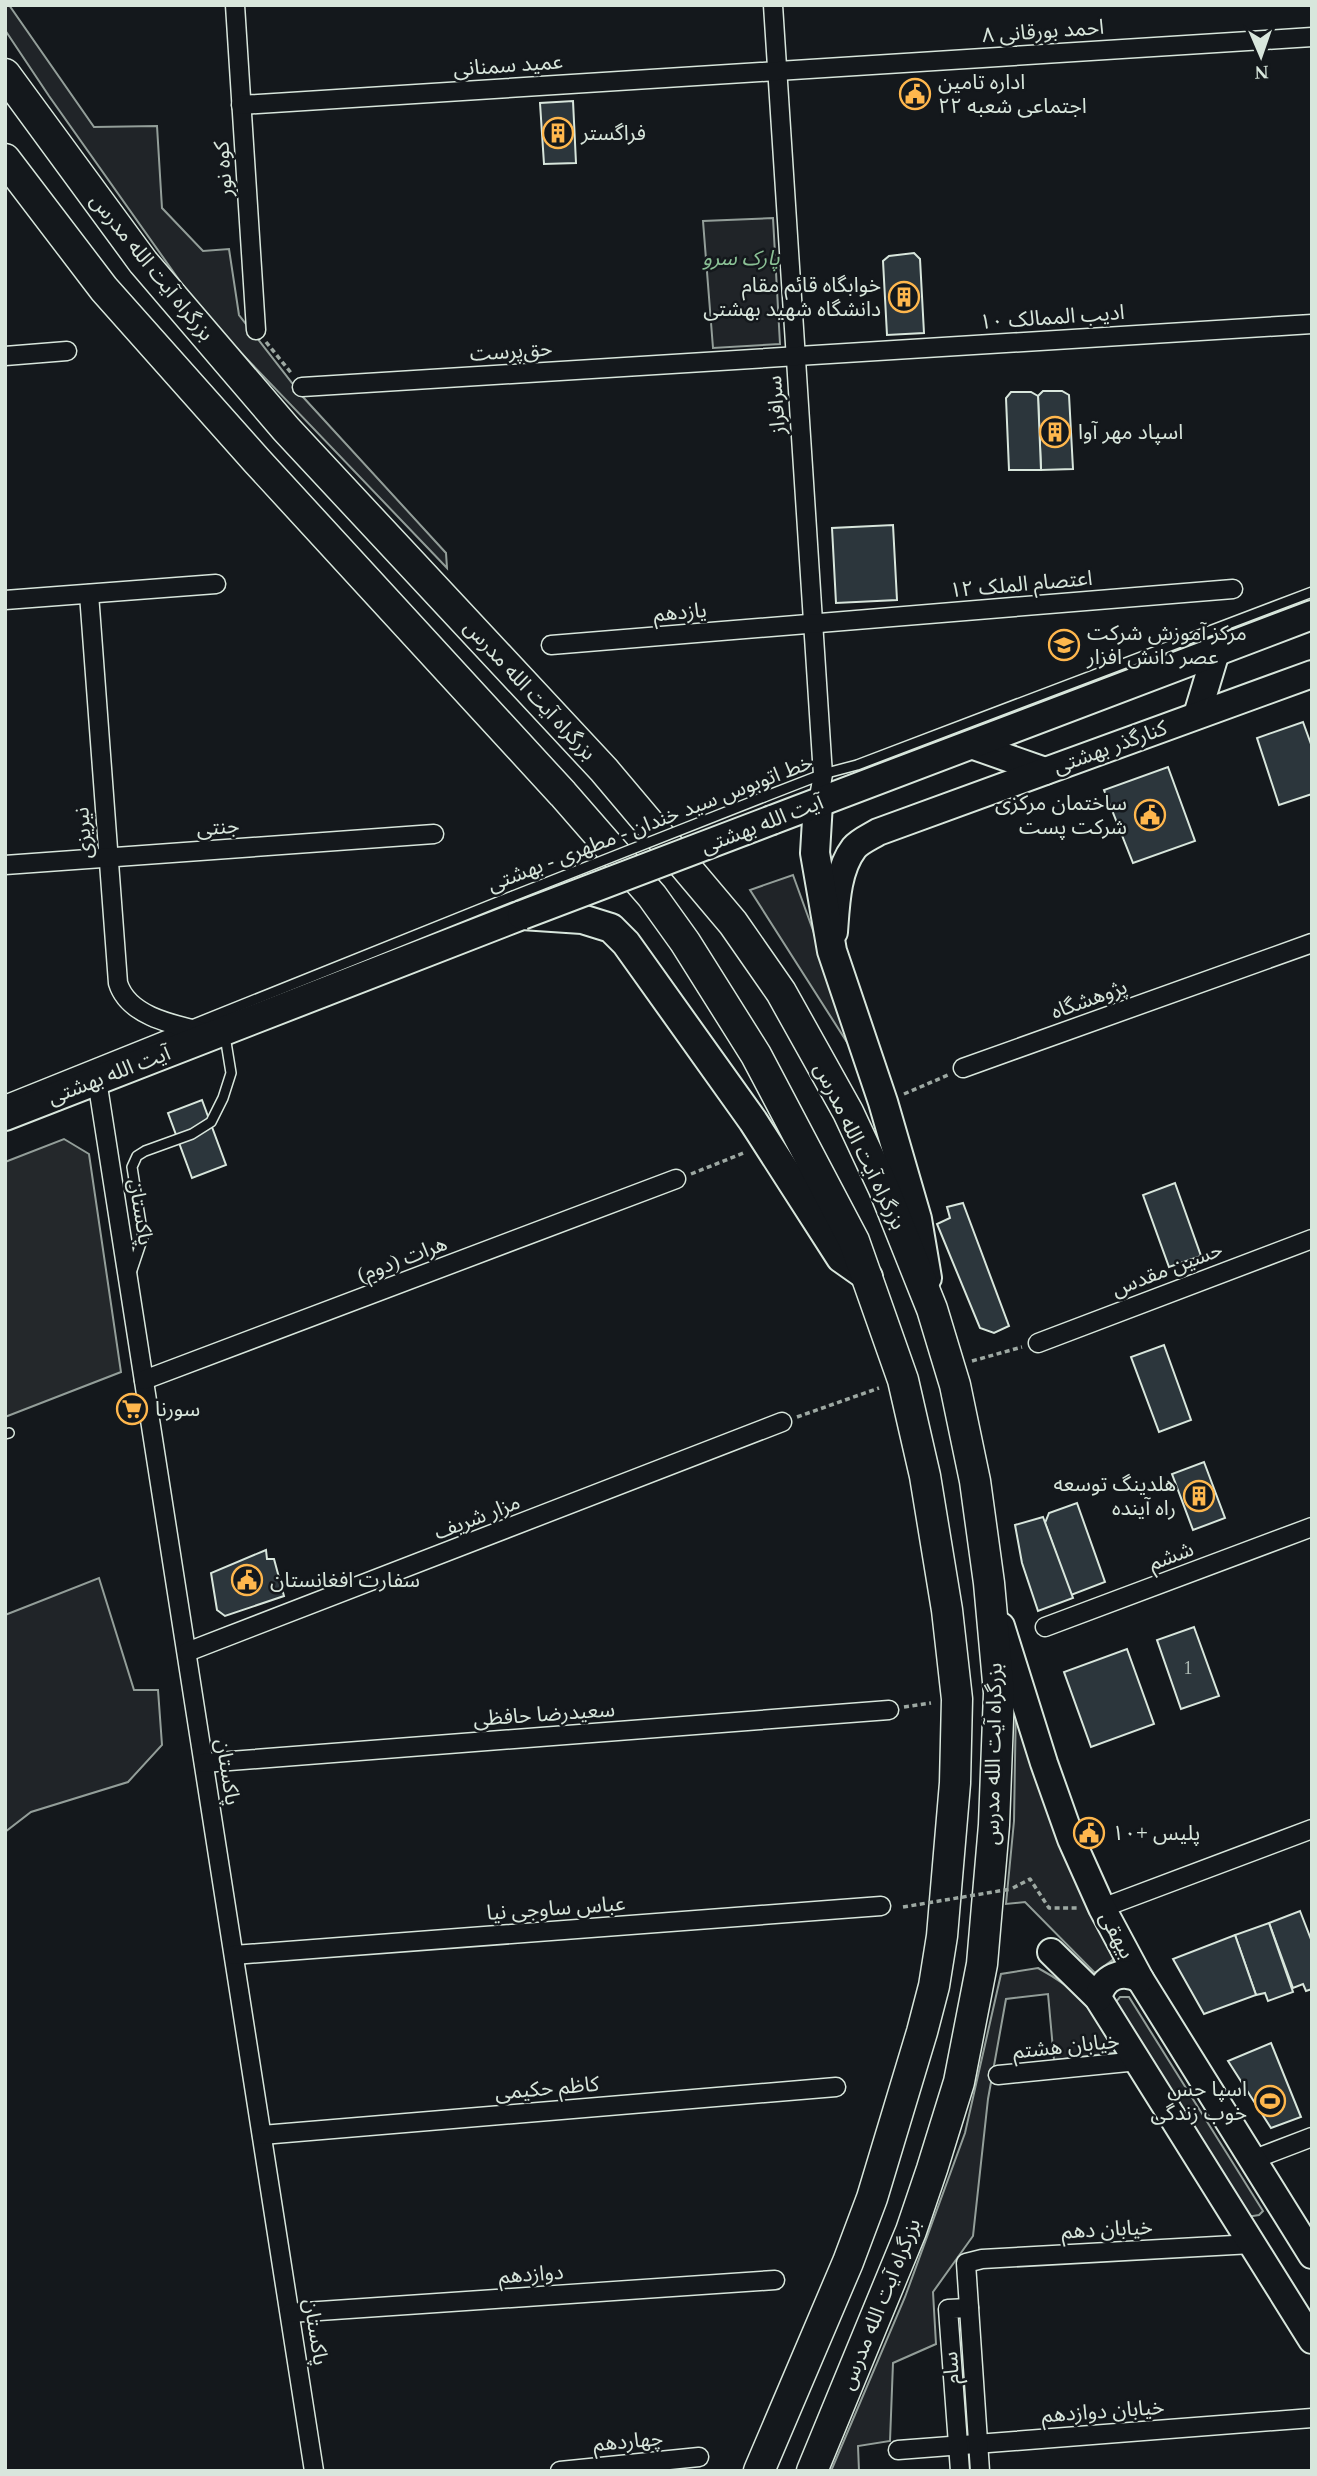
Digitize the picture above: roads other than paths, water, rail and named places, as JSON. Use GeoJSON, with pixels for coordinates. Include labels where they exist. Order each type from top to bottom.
{"type":"FeatureCollection","features":[{"type":"Feature","properties":{"kind":"highway","name":"بزرگراه آیت الله مدرس"},"geometry":{"type":"LineString","coordinates":[[5,74],[143,262],[286,429],[604,770],[733,923],[781,992],[848,1112],[884,1189],[932,1309],[950,1367],[975,1481],[989,1583],[999,1693],[994,1825],[982,1964],[961,2069],[911,2231],[812,2471]]}},
{"type":"Feature","properties":{"kind":"highway","name":"بزرگراه آیت الله مدرس"},"geometry":{"type":"LineString","coordinates":[[5,159],[104,289],[257,461],[563,794],[652,896],[685,942],[756,1055],[854,1241],[904,1380],[925,1476],[947,1609],[957,1699],[955,1783],[942,1936],[928,2009],[905,2093],[853,2249],[759,2471]]}},
{"type":"Feature","properties":{"kind":"main road","name":"آیت الله بهشتی"},"geometry":{"type":"LineString","coordinates":[[5,1116],[219,1033],[517,906],[768,809],[818,803],[1312,615]]}},
{"type":"Feature","properties":{"kind":"main road"},"geometry":{"type":"LineString","coordinates":[[1283,626],[1312,629]]}},
{"type":"Feature","properties":{"kind":"main road"},"geometry":{"type":"LineString","coordinates":[[1197,715],[1216,652]]}},
{"type":"Feature","properties":{"kind":"main road","name":"کنارگذر بهشتی"},"geometry":{"type":"LineString","coordinates":[[832,951],[838,891],[850,856],[858,845],[887,827],[1312,674]]}},
{"type":"Feature","properties":{"kind":"main road"},"geometry":{"type":"LineString","coordinates":[[971,745],[1045,771]]}},
{"type":"Feature","properties":{"kind":"main road"},"geometry":{"type":"LineString","coordinates":[[818,803],[815,853],[832,951],[883,1102],[917,1219],[932,1309]]}},
{"type":"Feature","properties":{"kind":"main road"},"geometry":{"type":"LineString","coordinates":[[517,906],[582,919],[611,928],[626,943],[768,1143],[841,1258],[868,1278]]}},
{"type":"Feature","properties":{"kind":"main road","name":"بیهقی"},"geometry":{"type":"LineString","coordinates":[[989,1583],[1044,1763],[1071,1839],[1102,1908],[1140,1979],[1312,2255]]}},
{"type":"Feature","properties":{"kind":"main road"},"geometry":{"type":"LineString","coordinates":[[1051,1952],[1098,1998],[1312,2340]]}},
{"type":"Feature","properties":{"kind":"main road"},"geometry":{"type":"LineString","coordinates":[[1098,1998],[1104,1983],[1117,1975],[1125,1974],[1140,1979]]}},
{"type":"Feature","properties":{"kind":"main road"},"geometry":{"type":"LineString","coordinates":[[1252,2244],[1292,2222]]}},
{"type":"Feature","properties":{"kind":"street","name":"کوه نور"},"geometry":{"type":"LineString","coordinates":[[234,5],[256,330]]}},
{"type":"Feature","properties":{"kind":"street","name":"سرافراز"},"geometry":{"type":"LineString","coordinates":[[773,5],[823,774],[818,803]]}},
{"type":"Feature","properties":{"kind":"street","name":"احمد بورقانی ۸"},"geometry":{"type":"LineString","coordinates":[[777,71],[1312,37]]}},
{"type":"Feature","properties":{"kind":"street","name":"عمید سمنانی"},"geometry":{"type":"LineString","coordinates":[[241,105],[777,71]]}},
{"type":"Feature","properties":{"kind":"street","name":"ادیب الممالک ۱۰"},"geometry":{"type":"LineString","coordinates":[[796,356],[1312,324]]}},
{"type":"Feature","properties":{"kind":"street"},"geometry":{"type":"LineString","coordinates":[[5,356],[67,351]]}},
{"type":"Feature","properties":{"kind":"street","name":"حق‌پرست"},"geometry":{"type":"LineString","coordinates":[[302,387],[796,356]]}},
{"type":"Feature","properties":{"kind":"street"},"geometry":{"type":"LineString","coordinates":[[5,600],[216,584]]}},
{"type":"Feature","properties":{"kind":"street","name":"اعتصام الملک ۱۲"},"geometry":{"type":"LineString","coordinates":[[813,624],[1233,589]]}},
{"type":"Feature","properties":{"kind":"street","name":"نیریزی"},"geometry":{"type":"LineString","coordinates":[[89,594],[120,991],[131,1005],[186,1027]]}},
{"type":"Feature","properties":{"kind":"street","name":"یازدهم"},"geometry":{"type":"LineString","coordinates":[[551,645],[813,624]]}},
{"type":"Feature","properties":{"kind":"street","name":"جنتی"},"geometry":{"type":"LineString","coordinates":[[5,865],[434,834]]}},
{"type":"Feature","properties":{"kind":"street","name":"پژوهشگاه"},"geometry":{"type":"LineString","coordinates":[[963,1068],[1312,943]]}},
{"type":"Feature","properties":{"kind":"street","name":"آیت الله بهشتی"},"geometry":{"type":"LineString","coordinates":[[186,1027],[219,1033]]}},
{"type":"Feature","properties":{"kind":"street","name":"پاکستان"},"geometry":{"type":"LineString","coordinates":[[97,1080],[314,2471]]}},
{"type":"Feature","properties":{"kind":"street","name":"هرات (دوم)"},"geometry":{"type":"LineString","coordinates":[[144,1380],[676,1180]]}},
{"type":"Feature","properties":{"kind":"street","name":"حسین مقدس"},"geometry":{"type":"LineString","coordinates":[[1038,1343],[1312,1239]]}},
{"type":"Feature","properties":{"kind":"street","name":"مزار شریف"},"geometry":{"type":"LineString","coordinates":[[187,1652],[782,1422]]}},
{"type":"Feature","properties":{"kind":"street","name":"ششم"},"geometry":{"type":"LineString","coordinates":[[1045,1627],[1312,1527]]}},
{"type":"Feature","properties":{"kind":"street","name":"سعیدرضا حافظی"},"geometry":{"type":"LineString","coordinates":[[204,1763],[888,1710]]}},
{"type":"Feature","properties":{"kind":"street"},"geometry":{"type":"LineString","coordinates":[[1102,1908],[1312,1829]]}},
{"type":"Feature","properties":{"kind":"street","name":"عباس ساوجی نیا"},"geometry":{"type":"LineString","coordinates":[[234,1955],[881,1906]]}},
{"type":"Feature","properties":{"kind":"street","name":"خیابان هشتم"},"geometry":{"type":"LineString","coordinates":[[998,2075],[1138,2062]]}},
{"type":"Feature","properties":{"kind":"street","name":"کاظم حکیمی"},"geometry":{"type":"LineString","coordinates":[[262,2135],[836,2087]]}},
{"type":"Feature","properties":{"kind":"street"},"geometry":{"type":"LineString","coordinates":[[1252,2160],[1312,2137]]}},
{"type":"Feature","properties":{"kind":"street","name":"خیابان دهم"},"geometry":{"type":"LineString","coordinates":[[966,2263],[982,2259],[1252,2244]]}},
{"type":"Feature","properties":{"kind":"street","name":"سام"},"geometry":{"type":"LineString","coordinates":[[966,2263],[980,2471]]}},
{"type":"Feature","properties":{"kind":"street","name":"دوازدهم"},"geometry":{"type":"LineString","coordinates":[[290,2313],[775,2280]]}},
{"type":"Feature","properties":{"kind":"street"},"geometry":{"type":"LineString","coordinates":[[960,2471],[948,2309],[969,2308]]}},
{"type":"Feature","properties":{"kind":"street","name":"خیابان دوازدهم"},"geometry":{"type":"LineString","coordinates":[[898,2449],[1312,2418]]}},
{"type":"Feature","properties":{"kind":"street","name":"چهاردهم"},"geometry":{"type":"LineString","coordinates":[[560,2471],[699,2458]]}},
{"type":"Feature","properties":{"kind":"lane","name":"خط اتوبوس سید خندان - مطهری - بهشتی"},"geometry":{"type":"LineString","coordinates":[[768,809],[823,774],[857,765],[1312,592]]}},
{"type":"Feature","properties":{"kind":"lane","name":"خط اتوبوس سید خندان - مطهری - بهشتی"},"geometry":{"type":"LineString","coordinates":[[5,1100],[186,1027],[517,906]]}},
{"type":"Feature","properties":{"kind":"lane"},"geometry":{"type":"LineString","coordinates":[[129,1282],[143,1237],[132,1167],[137,1156],[145,1151],[192,1134],[211,1122],[231,1073],[219,1033]]}},
{"type":"Feature","properties":{"kind":"place","name":"اداره تامین اجتماعی شعبه ۲۲"},"geometry":{"type":"Point","coordinates":[915,94]}},
{"type":"Feature","properties":{"kind":"place","name":"فراگستر"},"geometry":{"type":"Point","coordinates":[558,133]}},
{"type":"Feature","properties":{"kind":"place","name":"خوابگاه قائم مقام دانشگاه شهید بهشتی"},"geometry":{"type":"Point","coordinates":[904,297]}},
{"type":"Feature","properties":{"kind":"place","name":"اسپاد مهر آوا"},"geometry":{"type":"Point","coordinates":[1055,432]}},
{"type":"Feature","properties":{"kind":"place","name":"مرکز آموزش شرکت عصر دانش افزار"},"geometry":{"type":"Point","coordinates":[1064,645]}},
{"type":"Feature","properties":{"kind":"place","name":"ساختمان مرکزی شرکت پست"},"geometry":{"type":"Point","coordinates":[1150,815]}},
{"type":"Feature","properties":{"kind":"place","name":"سورنا"},"geometry":{"type":"Point","coordinates":[132,1409]}},
{"type":"Feature","properties":{"kind":"place","name":"هلدینگ توسعه راه آینده"},"geometry":{"type":"Point","coordinates":[1199,1496]}},
{"type":"Feature","properties":{"kind":"place","name":"سفارت افغانستان"},"geometry":{"type":"Point","coordinates":[247,1580]}},
{"type":"Feature","properties":{"kind":"place","name":"پلیس +۱٠"},"geometry":{"type":"Point","coordinates":[1089,1833]}},
{"type":"Feature","properties":{"kind":"place","name":"اسپا حس خوب زندگی"},"geometry":{"type":"Point","coordinates":[1270,2101]}},
{"type":"Feature","properties":{"kind":"park label","name":"پارک سرو"},"geometry":{"type":"Point","coordinates":[741,258]}}]}
